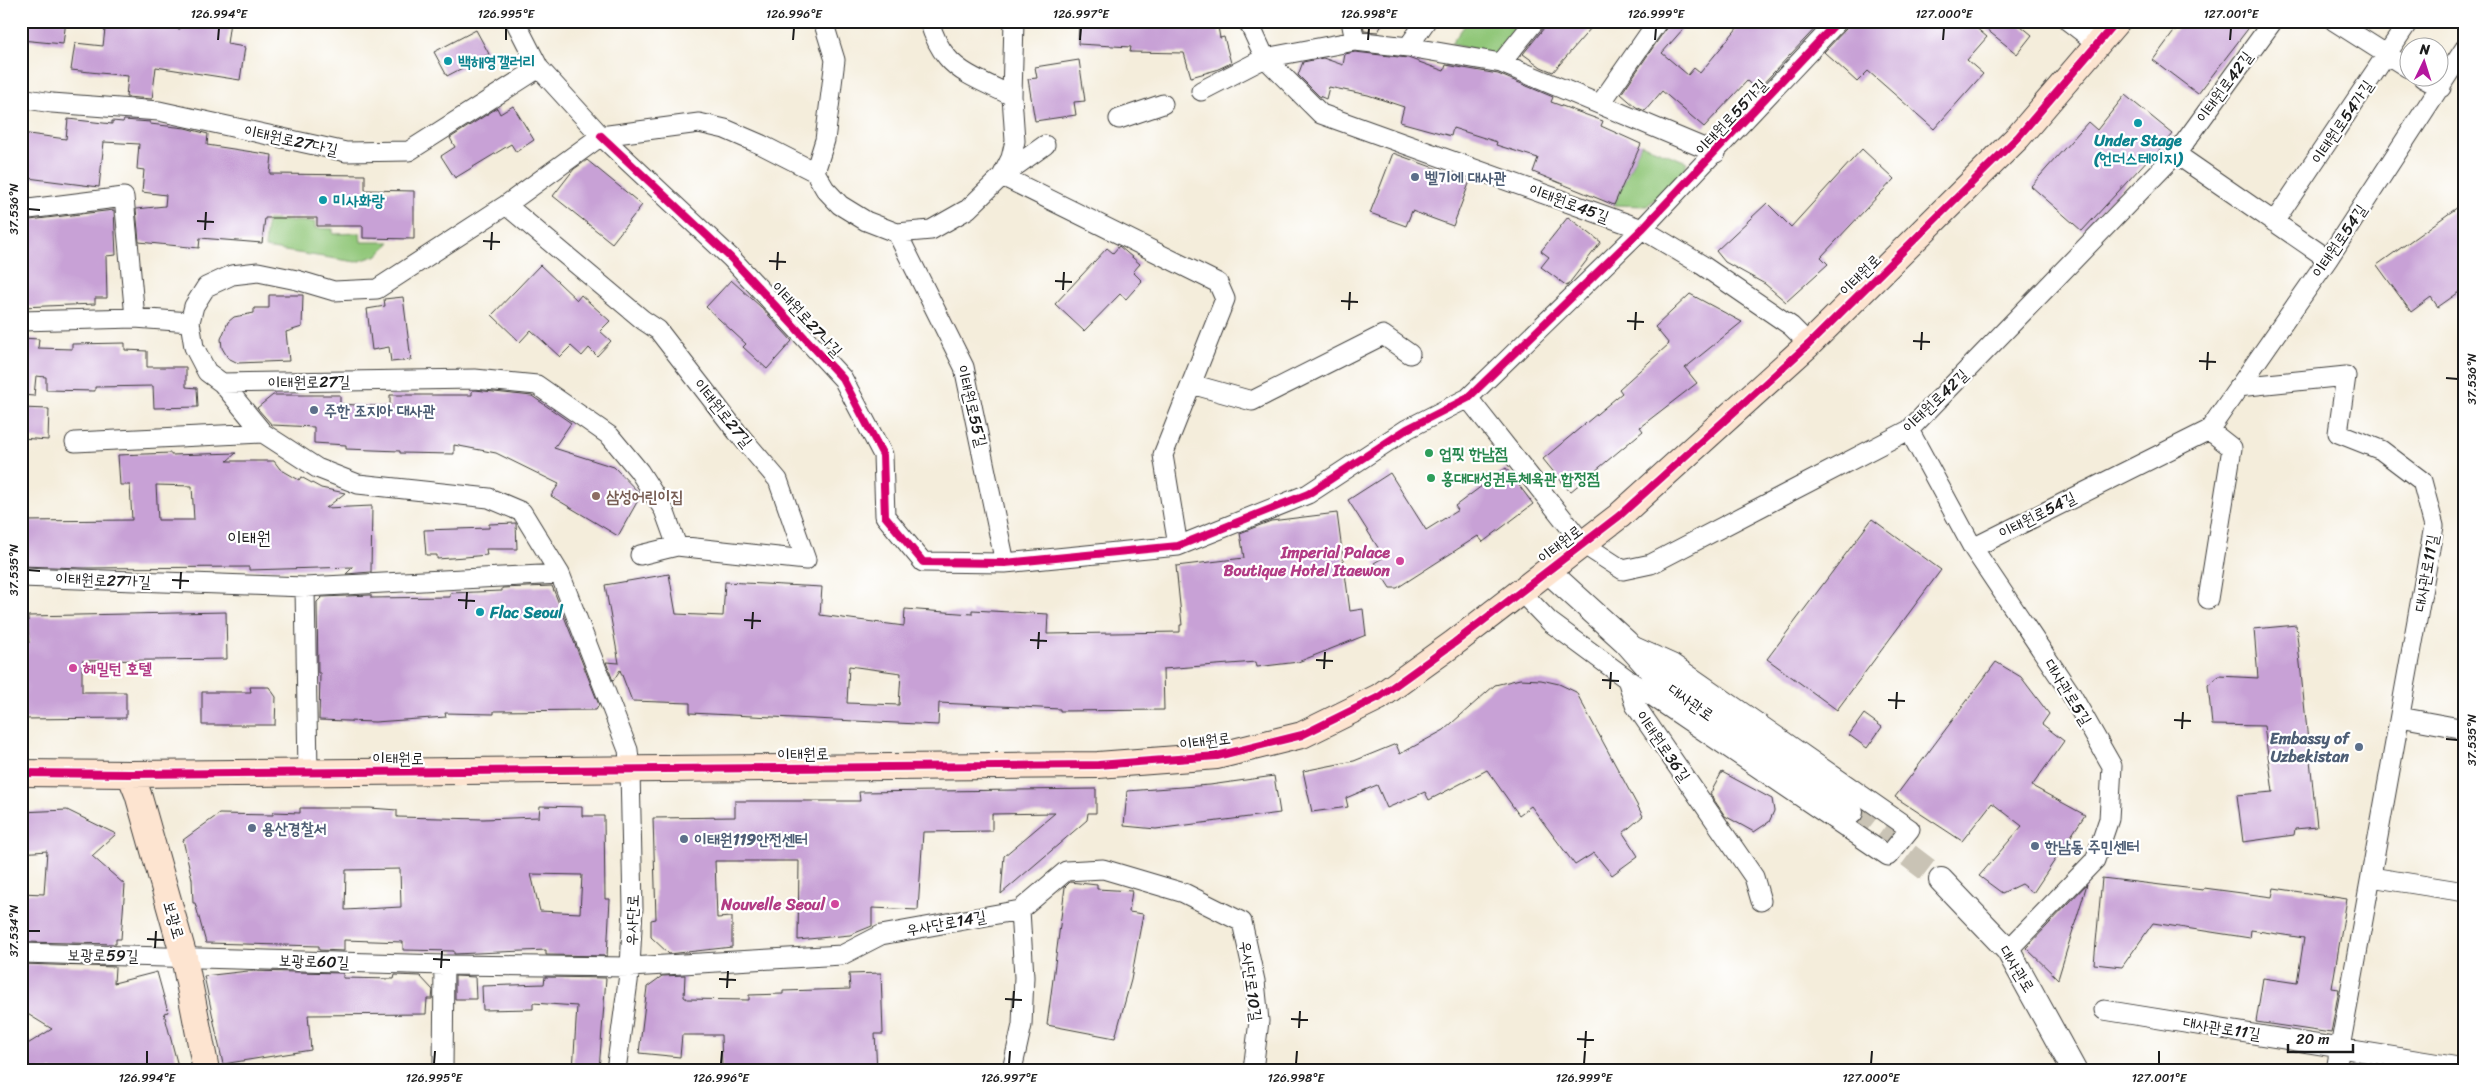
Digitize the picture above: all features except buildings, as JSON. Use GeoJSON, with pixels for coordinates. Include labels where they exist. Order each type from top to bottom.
{"type":"FeatureCollection","features":[{"type":"Feature","properties":{"kind":"main road","name":"이태원로"},"geometry":{"type":"LineString","coordinates":[[21,773],[130,774],[1098,765],[1217,756],[1302,735],[1380,697],[1619,516],[1711,435],[1809,344],[2018,138],[2117,21]]}},
{"type":"Feature","properties":{"kind":"main road","name":"보광로"},"geometry":{"type":"LineString","coordinates":[[130,774],[138,794],[184,957],[206,1070]]}},
{"type":"Feature","properties":{"kind":"street"},"geometry":{"type":"LineString","coordinates":[[515,21],[539,68],[601,136]]}},
{"type":"Feature","properties":{"kind":"street"},"geometry":{"type":"LineString","coordinates":[[815,172],[826,140],[835,60],[823,21]]}},
{"type":"Feature","properties":{"kind":"street"},"geometry":{"type":"LineString","coordinates":[[929,21],[935,38],[947,58],[965,71],[1012,96]]}},
{"type":"Feature","properties":{"kind":"street"},"geometry":{"type":"LineString","coordinates":[[1002,176],[1011,158],[1015,141],[1012,96],[1014,21]]}},
{"type":"Feature","properties":{"kind":"street","name":"이태원로45길"},"geometry":{"type":"LineString","coordinates":[[1248,21],[1265,58],[1321,114],[1642,229],[1702,265],[1791,326],[1809,344]]}},
{"type":"Feature","properties":{"kind":"street"},"geometry":{"type":"LineString","coordinates":[[1351,21],[1355,41]]}},
{"type":"Feature","properties":{"kind":"street"},"geometry":{"type":"LineString","coordinates":[[1408,47],[1426,21]]}},
{"type":"Feature","properties":{"kind":"street"},"geometry":{"type":"LineString","coordinates":[[1501,63],[1535,21]]}},
{"type":"Feature","properties":{"kind":"street"},"geometry":{"type":"LineString","coordinates":[[1601,103],[1658,21]]}},
{"type":"Feature","properties":{"kind":"street","name":"이태원로55가길"},"geometry":{"type":"LineString","coordinates":[[1642,229],[1716,153],[1838,21]]}},
{"type":"Feature","properties":{"kind":"street"},"geometry":{"type":"LineString","coordinates":[[2068,21],[2098,44]]}},
{"type":"Feature","properties":{"kind":"street","name":"이태원로42길"},"geometry":{"type":"LineString","coordinates":[[1583,544],[1623,570],[1652,564],[1909,430],[2176,154],[2272,21]]}},
{"type":"Feature","properties":{"kind":"street"},"geometry":{"type":"LineString","coordinates":[[2334,21],[2398,62]]}},
{"type":"Feature","properties":{"kind":"street","name":"이태원로54가길"},"geometry":{"type":"LineString","coordinates":[[2274,222],[2409,21]]}},
{"type":"Feature","properties":{"kind":"street"},"geometry":{"type":"LineString","coordinates":[[1201,92],[1265,58],[1355,41],[1408,47],[1501,63],[1601,103],[1716,153]]}},
{"type":"Feature","properties":{"kind":"street","name":"이태원로54길"},"geometry":{"type":"LineString","coordinates":[[2448,76],[2465,48]]}},
{"type":"Feature","properties":{"kind":"street","name":"이태원로27다길"},"geometry":{"type":"LineString","coordinates":[[21,98],[52,103],[159,111],[346,152],[409,151],[539,68]]}},
{"type":"Feature","properties":{"kind":"street","name":"이태원로54길"},"geometry":{"type":"LineString","coordinates":[[1973,548],[2209,430],[2328,259],[2441,88]]}},
{"type":"Feature","properties":{"kind":"street"},"geometry":{"type":"LineString","coordinates":[[1120,119],[1163,104]]}},
{"type":"Feature","properties":{"kind":"street"},"geometry":{"type":"LineString","coordinates":[[630,770],[628,750],[560,574],[522,512],[489,498],[358,484],[317,468],[262,433],[222,383],[207,372],[194,347],[190,322],[194,306],[206,286],[232,275],[258,272],[297,280],[334,291],[377,289],[506,205],[601,136],[699,123],[725,129],[762,145],[815,172],[825,189],[840,205],[866,221],[897,233],[931,230],[968,209],[1002,176],[1045,145]]}},
{"type":"Feature","properties":{"kind":"street","name":"이태원로27나길"},"geometry":{"type":"LineString","coordinates":[[601,136],[732,258],[843,379],[883,456],[885,516],[923,562],[1005,563]]}},
{"type":"Feature","properties":{"kind":"street"},"geometry":{"type":"LineString","coordinates":[[2176,154],[2328,259]]}},
{"type":"Feature","properties":{"kind":"street"},"geometry":{"type":"LineString","coordinates":[[1002,176],[1218,283],[1225,299],[1163,455],[1178,546]]}},
{"type":"Feature","properties":{"kind":"street"},"geometry":{"type":"LineString","coordinates":[[21,210],[124,197],[136,318]]}},
{"type":"Feature","properties":{"kind":"street","name":"이태원로27길"},"geometry":{"type":"LineString","coordinates":[[506,205],[643,320],[658,330],[737,432],[778,480],[806,560],[677,546],[640,555]]}},
{"type":"Feature","properties":{"kind":"street"},"geometry":{"type":"LineString","coordinates":[[1005,563],[1178,546],[1308,494],[1407,429],[1468,398],[1642,229]]}},
{"type":"Feature","properties":{"kind":"street","name":"이태원로55길"},"geometry":{"type":"LineString","coordinates":[[897,233],[964,367],[1005,563]]}},
{"type":"Feature","properties":{"kind":"street"},"geometry":{"type":"LineString","coordinates":[[21,320],[136,318],[190,322]]}},
{"type":"Feature","properties":{"kind":"street"},"geometry":{"type":"LineString","coordinates":[[1192,384],[1252,401],[1383,335],[1410,354]]}},
{"type":"Feature","properties":{"kind":"street","name":"대사관로11길"},"geometry":{"type":"LineString","coordinates":[[2238,388],[2346,376],[2338,433],[2381,450],[2422,481],[2434,526],[2336,1070]]}},
{"type":"Feature","properties":{"kind":"street","name":"이태원로27길"},"geometry":{"type":"LineString","coordinates":[[222,383],[475,379],[537,385],[610,436],[639,471],[664,510],[677,546]]}},
{"type":"Feature","properties":{"kind":"street","name":"이태원로"},"geometry":{"type":"LineString","coordinates":[[1468,398],[1583,544]]}},
{"type":"Feature","properties":{"kind":"street","name":"대사관로5길"},"geometry":{"type":"LineString","coordinates":[[1909,430],[1973,548],[2072,694],[2112,766],[2109,819],[2095,860],[2008,950]]}},
{"type":"Feature","properties":{"kind":"street"},"geometry":{"type":"LineString","coordinates":[[2208,599],[2232,448],[2209,430]]}},
{"type":"Feature","properties":{"kind":"street"},"geometry":{"type":"LineString","coordinates":[[74,442],[262,433]]}},
{"type":"Feature","properties":{"kind":"street","name":"대사관로"},"geometry":{"type":"LineString","coordinates":[[1548,571],[1626,642],[1657,677],[1851,812]]}},
{"type":"Feature","properties":{"kind":"street"},"geometry":{"type":"LineString","coordinates":[[308,772],[305,587],[560,574]]}},
{"type":"Feature","properties":{"kind":"street","name":"이태원로27가길"},"geometry":{"type":"LineString","coordinates":[[21,577],[305,587]]}},
{"type":"Feature","properties":{"kind":"street"},"geometry":{"type":"LineString","coordinates":[[1521,592],[1550,622],[1627,679],[1888,856],[1910,829],[1673,664],[1626,642]]}},
{"type":"Feature","properties":{"kind":"street","name":"이태원로36길"},"geometry":{"type":"LineString","coordinates":[[1627,679],[1635,705],[1754,877],[1761,901]]}},
{"type":"Feature","properties":{"kind":"street"},"geometry":{"type":"LineString","coordinates":[[2400,718],[2465,729]]}},
{"type":"Feature","properties":{"kind":"street","name":"우사단로"},"geometry":{"type":"LineString","coordinates":[[616,1070],[630,967],[634,908],[630,770]]}},
{"type":"Feature","properties":{"kind":"street","name":"우사단로10길"},"geometry":{"type":"LineString","coordinates":[[1020,910],[1066,871],[1103,869],[1184,893],[1242,922],[1255,981],[1259,1021],[1253,1070]]}},
{"type":"Feature","properties":{"kind":"street"},"geometry":{"type":"LineString","coordinates":[[2371,877],[2465,892]]}},
{"type":"Feature","properties":{"kind":"street","name":"대사관로"},"geometry":{"type":"LineString","coordinates":[[1942,880],[2008,950],[2074,1070]]}},
{"type":"Feature","properties":{"kind":"street"},"geometry":{"type":"LineString","coordinates":[[1012,1070],[1022,1025],[1024,978],[1020,910]]}},
{"type":"Feature","properties":{"kind":"street","name":"우사단로14길"},"geometry":{"type":"LineString","coordinates":[[630,967],[842,955],[880,935],[1020,910]]}},
{"type":"Feature","properties":{"kind":"street","name":"보광로59길"},"geometry":{"type":"LineString","coordinates":[[21,953],[184,957]]}},
{"type":"Feature","properties":{"kind":"street","name":"보광로60길"},"geometry":{"type":"LineString","coordinates":[[184,957],[444,966],[630,967]]}},
{"type":"Feature","properties":{"kind":"street"},"geometry":{"type":"LineString","coordinates":[[443,1070],[444,966]]}},
{"type":"Feature","properties":{"kind":"street","name":"대사관로11길"},"geometry":{"type":"LineString","coordinates":[[2104,1010],[2465,1068]]}},
{"type":"Feature","properties":{"kind":"green space"},"geometry":{"type":"Polygon","coordinates":[[[1468,21],[1521,21],[1494,55],[1451,44],[1468,21]]]}},
{"type":"Feature","properties":{"kind":"green space"},"geometry":{"type":"Polygon","coordinates":[[[1641,144],[1687,162],[1683,173],[1647,206],[1614,205],[1641,144]]]}},
{"type":"Feature","properties":{"kind":"green space"},"geometry":{"type":"Polygon","coordinates":[[[267,220],[315,222],[315,228],[333,229],[333,234],[360,233],[361,242],[390,242],[378,255],[356,262],[265,248],[267,220]]]}},
{"type":"Feature","properties":{"kind":"tunnel"},"geometry":{"type":"LineString","coordinates":[[1851,812],[1941,880]]}},
{"type":"Feature","properties":{"kind":"cycle path"},"geometry":{"type":"LineString","coordinates":[[601,136],[731,258],[843,379],[883,455],[885,516],[923,562],[1005,563],[1178,546],[1308,494],[1407,429],[1468,398],[1642,229],[1838,21]]}},
{"type":"Feature","properties":{"kind":"cycle path"},"geometry":{"type":"LineString","coordinates":[[21,773],[130,774],[1098,765],[1217,756],[1302,735],[1379,697],[1454,643],[1619,516],[1809,344],[2018,137],[2117,21]]}},
{"type":"Feature","properties":{"kind":"place","name":"백해영갤러리"},"geometry":{"type":"Point","coordinates":[448,61]}},
{"type":"Feature","properties":{"kind":"place","name":"Under Stage (언더스테이지)"},"geometry":{"type":"Point","coordinates":[2138,123]}},
{"type":"Feature","properties":{"kind":"place","name":"벨기에 대사관"},"geometry":{"type":"Point","coordinates":[1415,177]}},
{"type":"Feature","properties":{"kind":"place","name":"미사화랑"},"geometry":{"type":"Point","coordinates":[323,200]}},
{"type":"Feature","properties":{"kind":"place","name":"주한 조지아 대사관"},"geometry":{"type":"Point","coordinates":[314,410]}},
{"type":"Feature","properties":{"kind":"place","name":"업핏 한남점"},"geometry":{"type":"Point","coordinates":[1429,453]}},
{"type":"Feature","properties":{"kind":"place","name":"홍대대성권투체육관 합정점"},"geometry":{"type":"Point","coordinates":[1431,478]}},
{"type":"Feature","properties":{"kind":"place","name":"삼성어린이집"},"geometry":{"type":"Point","coordinates":[596,496]}},
{"type":"Feature","properties":{"kind":"place","name":"Imperial Palace Boutique Hotel Itaewon"},"geometry":{"type":"Point","coordinates":[1400,561]}},
{"type":"Feature","properties":{"kind":"place","name":"Flac Seoul"},"geometry":{"type":"Point","coordinates":[480,612]}},
{"type":"Feature","properties":{"kind":"place","name":"헤밀턴 호텔"},"geometry":{"type":"Point","coordinates":[73,668]}},
{"type":"Feature","properties":{"kind":"place","name":"Embassy of Uzbekistan"},"geometry":{"type":"Point","coordinates":[2359,747]}},
{"type":"Feature","properties":{"kind":"place","name":"용산경찰서"},"geometry":{"type":"Point","coordinates":[252,828]}},
{"type":"Feature","properties":{"kind":"place","name":"이태원119안전센터"},"geometry":{"type":"Point","coordinates":[684,839]}},
{"type":"Feature","properties":{"kind":"place","name":"한남동 주민센터"},"geometry":{"type":"Point","coordinates":[2035,846]}},
{"type":"Feature","properties":{"kind":"place","name":"Nouvelle Seoul"},"geometry":{"type":"Point","coordinates":[835,904]}},
{"type":"Feature","properties":{"kind":"district","name":"이태원"},"geometry":{"type":"Point","coordinates":[249,538]}}]}
